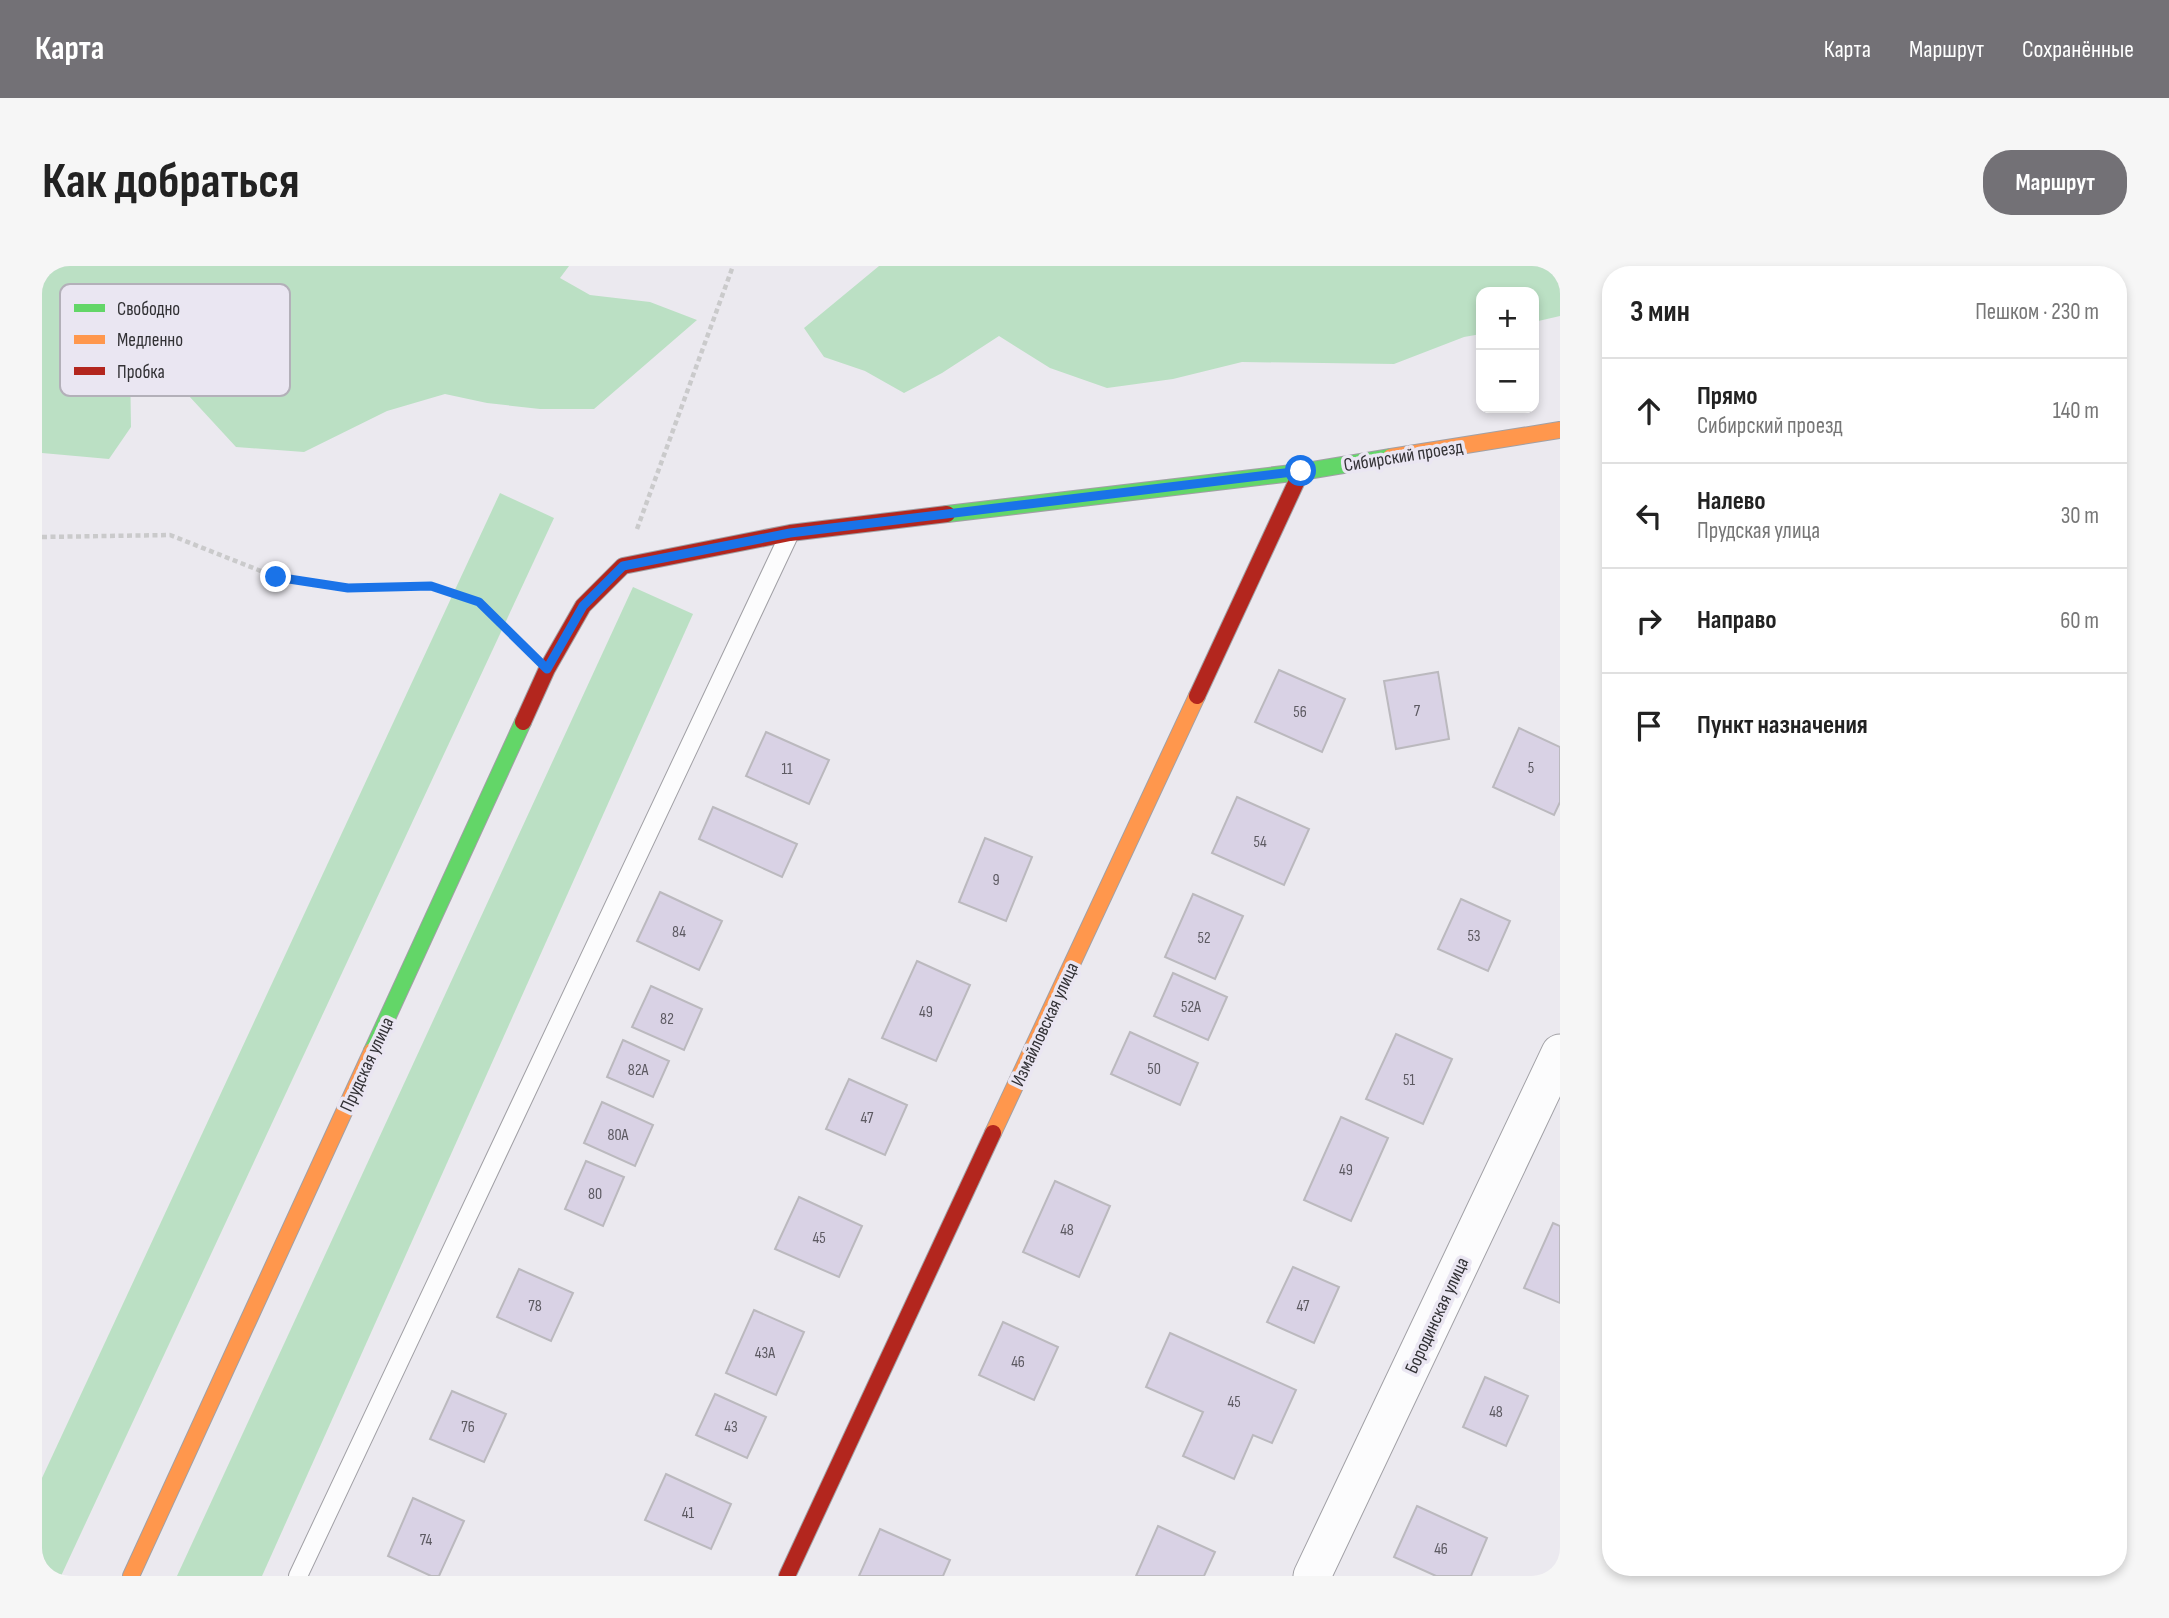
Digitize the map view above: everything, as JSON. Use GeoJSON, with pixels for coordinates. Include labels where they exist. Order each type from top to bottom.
{"type":"FeatureCollection","features":[{"type":"Feature","properties":{"kind":"street","name":"Сибирский проезд"},"geometry":{"type":"LineString","coordinates":[[623,566],[790,533],[1301,471],[1560,430]]}},
{"type":"Feature","properties":{"kind":"street","name":"Измайловская улица"},"geometry":{"type":"LineString","coordinates":[[787,1576],[1301,471]]}},
{"type":"Feature","properties":{"kind":"street","name":"Прудская улица"},"geometry":{"type":"LineString","coordinates":[[131,1576],[547,669],[583,606],[623,566]]}},
{"type":"Feature","properties":{"kind":"street","name":"Бородинская улица"},"geometry":{"type":"LineString","coordinates":[[1312,1576],[1560,1053]]}},
{"type":"Feature","properties":{"kind":"lane"},"geometry":{"type":"LineString","coordinates":[[298,1576],[790,533]]}},
{"type":"Feature","properties":{"kind":"path"},"geometry":{"type":"LineString","coordinates":[[623,566],[733,266]]}},
{"type":"Feature","properties":{"kind":"path"},"geometry":{"type":"LineString","coordinates":[[42,537],[170,535],[276,577],[348,588],[431,586],[479,602],[547,669]]}},
{"type":"Feature","properties":{"kind":"green space"},"geometry":{"type":"Polygon","coordinates":[[[42,266],[569,266],[560,278],[590,295],[650,302],[697,320],[594,409],[540,409],[487,403],[445,394],[387,411],[304,452],[236,447],[189,396],[290,396],[290,284],[60,284],[60,396],[131,396],[131,427],[109,459],[42,453],[42,266]]]}},
{"type":"Feature","properties":{"kind":"green space"},"geometry":{"type":"Polygon","coordinates":[[[879,266],[1560,266],[1560,316],[1539,321],[1539,287],[1476,287],[1476,335],[1394,364],[1242,362],[1173,379],[1107,388],[1050,368],[999,336],[942,373],[904,393],[865,371],[824,357],[804,328],[879,266]]]}},
{"type":"Feature","properties":{"kind":"green space"},"geometry":{"type":"Polygon","coordinates":[[[500,493],[554,518],[61,1576],[42,1576],[42,1478],[500,493]]]}},
{"type":"Feature","properties":{"kind":"green space"},"geometry":{"type":"Polygon","coordinates":[[[633,587],[693,614],[262,1576],[177,1576],[633,587]]]}},
{"type":"Feature","properties":{"kind":"building"},"geometry":{"type":"Polygon","coordinates":[[[1279,670],[1345,699],[1322,752],[1255,722],[1279,670]]]}},
{"type":"Feature","properties":{"kind":"building"},"geometry":{"type":"Polygon","coordinates":[[[1438,672],[1449,739],[1396,749],[1384,681],[1438,672]]]}},
{"type":"Feature","properties":{"kind":"building"},"geometry":{"type":"Polygon","coordinates":[[[1519,728],[1560,747],[1560,802],[1554,815],[1493,787],[1519,728]]]}},
{"type":"Feature","properties":{"kind":"building"},"geometry":{"type":"Polygon","coordinates":[[[766,732],[829,760],[809,804],[746,776],[766,732]]]}},
{"type":"Feature","properties":{"kind":"building"},"geometry":{"type":"Polygon","coordinates":[[[1237,797],[1309,829],[1284,885],[1212,853],[1237,797]]]}},
{"type":"Feature","properties":{"kind":"building"},"geometry":{"type":"Polygon","coordinates":[[[713,807],[797,844],[782,877],[699,839],[713,807]]]}},
{"type":"Feature","properties":{"kind":"building"},"geometry":{"type":"Polygon","coordinates":[[[985,838],[1032,857],[1006,921],[959,902],[985,838]]]}},
{"type":"Feature","properties":{"kind":"building"},"geometry":{"type":"Polygon","coordinates":[[[660,892],[722,921],[699,970],[637,941],[660,892]]]}},
{"type":"Feature","properties":{"kind":"building"},"geometry":{"type":"Polygon","coordinates":[[[1193,894],[1243,916],[1215,979],[1165,957],[1193,894]]]}},
{"type":"Feature","properties":{"kind":"building"},"geometry":{"type":"Polygon","coordinates":[[[1461,899],[1510,921],[1488,971],[1438,949],[1461,899]]]}},
{"type":"Feature","properties":{"kind":"building"},"geometry":{"type":"Polygon","coordinates":[[[917,961],[970,985],[936,1061],[882,1038],[917,961]]]}},
{"type":"Feature","properties":{"kind":"building"},"geometry":{"type":"Polygon","coordinates":[[[1173,973],[1227,997],[1208,1040],[1154,1016],[1173,973]]]}},
{"type":"Feature","properties":{"kind":"building"},"geometry":{"type":"Polygon","coordinates":[[[651,986],[702,1009],[684,1050],[632,1027],[651,986]]]}},
{"type":"Feature","properties":{"kind":"building"},"geometry":{"type":"Polygon","coordinates":[[[1130,1032],[1198,1063],[1180,1105],[1111,1074],[1130,1032]]]}},
{"type":"Feature","properties":{"kind":"building"},"geometry":{"type":"Polygon","coordinates":[[[1396,1034],[1452,1059],[1423,1124],[1366,1099],[1396,1034]]]}},
{"type":"Feature","properties":{"kind":"building"},"geometry":{"type":"Polygon","coordinates":[[[623,1040],[669,1061],[653,1097],[607,1077],[623,1040]]]}},
{"type":"Feature","properties":{"kind":"building"},"geometry":{"type":"Polygon","coordinates":[[[849,1079],[907,1105],[885,1155],[826,1129],[849,1079]]]}},
{"type":"Feature","properties":{"kind":"building"},"geometry":{"type":"Polygon","coordinates":[[[602,1102],[653,1125],[635,1166],[584,1143],[602,1102]]]}},
{"type":"Feature","properties":{"kind":"building"},"geometry":{"type":"Polygon","coordinates":[[[1341,1117],[1388,1138],[1351,1221],[1304,1200],[1341,1117]]]}},
{"type":"Feature","properties":{"kind":"building"},"geometry":{"type":"Polygon","coordinates":[[[586,1161],[624,1177],[603,1226],[565,1209],[586,1161]]]}},
{"type":"Feature","properties":{"kind":"building"},"geometry":{"type":"Polygon","coordinates":[[[1055,1181],[1110,1206],[1079,1277],[1023,1252],[1055,1181]]]}},
{"type":"Feature","properties":{"kind":"building"},"geometry":{"type":"Polygon","coordinates":[[[799,1197],[862,1226],[839,1277],[775,1249],[799,1197]]]}},
{"type":"Feature","properties":{"kind":"building"},"geometry":{"type":"Polygon","coordinates":[[[1553,1223],[1560,1226],[1560,1303],[1524,1288],[1553,1223]]]}},
{"type":"Feature","properties":{"kind":"building"},"geometry":{"type":"Polygon","coordinates":[[[1293,1267],[1339,1287],[1314,1343],[1267,1322],[1293,1267]]]}},
{"type":"Feature","properties":{"kind":"building"},"geometry":{"type":"Polygon","coordinates":[[[519,1269],[573,1293],[551,1341],[497,1317],[519,1269]]]}},
{"type":"Feature","properties":{"kind":"building"},"geometry":{"type":"Polygon","coordinates":[[[754,1310],[804,1332],[776,1395],[726,1373],[754,1310]]]}},
{"type":"Feature","properties":{"kind":"building"},"geometry":{"type":"Polygon","coordinates":[[[1003,1322],[1058,1347],[1034,1400],[979,1375],[1003,1322]]]}},
{"type":"Feature","properties":{"kind":"building"},"geometry":{"type":"Polygon","coordinates":[[[1170,1333],[1296,1390],[1272,1443],[1253,1435],[1234,1479],[1183,1456],[1203,1412],[1146,1387],[1170,1333]]]}},
{"type":"Feature","properties":{"kind":"building"},"geometry":{"type":"Polygon","coordinates":[[[1485,1377],[1528,1396],[1506,1446],[1463,1427],[1485,1377]]]}},
{"type":"Feature","properties":{"kind":"building"},"geometry":{"type":"Polygon","coordinates":[[[452,1391],[506,1414],[484,1462],[430,1439],[452,1391]]]}},
{"type":"Feature","properties":{"kind":"building"},"geometry":{"type":"Polygon","coordinates":[[[715,1394],[766,1417],[747,1458],[696,1435],[715,1394]]]}},
{"type":"Feature","properties":{"kind":"building"},"geometry":{"type":"Polygon","coordinates":[[[666,1474],[731,1504],[711,1549],[645,1520],[666,1474]]]}},
{"type":"Feature","properties":{"kind":"building"},"geometry":{"type":"Polygon","coordinates":[[[413,1498],[464,1521],[439,1576],[431,1576],[388,1556],[413,1498]]]}},
{"type":"Feature","properties":{"kind":"building"},"geometry":{"type":"Polygon","coordinates":[[[1417,1506],[1487,1538],[1471,1576],[1436,1576],[1394,1557],[1417,1506]]]}},
{"type":"Feature","properties":{"kind":"building"},"geometry":{"type":"Polygon","coordinates":[[[1158,1526],[1215,1552],[1204,1576],[1136,1576],[1158,1526]]]}},
{"type":"Feature","properties":{"kind":"building"},"geometry":{"type":"Polygon","coordinates":[[[880,1529],[950,1560],[943,1576],[859,1576],[880,1529]]]}},
{"type":"Feature","properties":{"kind":"traffic: fast"},"geometry":{"type":"LineString","coordinates":[[947,514],[1301,472],[1391,457]]}},
{"type":"Feature","properties":{"kind":"traffic: fast"},"geometry":{"type":"LineString","coordinates":[[372,1051],[523,722]]}},
{"type":"Feature","properties":{"kind":"traffic: slow"},"geometry":{"type":"LineString","coordinates":[[1391,457],[1560,430]]}},
{"type":"Feature","properties":{"kind":"traffic: slow"},"geometry":{"type":"LineString","coordinates":[[993,1133],[1197,696]]}},
{"type":"Feature","properties":{"kind":"traffic: slow"},"geometry":{"type":"LineString","coordinates":[[131,1576],[372,1051]]}},
{"type":"Feature","properties":{"kind":"traffic: jam"},"geometry":{"type":"LineString","coordinates":[[1197,696],[1301,472]]}},
{"type":"Feature","properties":{"kind":"traffic: jam"},"geometry":{"type":"LineString","coordinates":[[523,722],[547,669],[583,606],[623,566],[790,533],[947,514]]}},
{"type":"Feature","properties":{"kind":"traffic: jam"},"geometry":{"type":"LineString","coordinates":[[787,1576],[993,1133]]}},
{"type":"Feature","properties":{"kind":"route"},"geometry":{"type":"LineString","coordinates":[[276,577],[348,588],[431,586],[479,602],[547,669],[583,606],[623,566],[790,533],[1301,471]]}}]}
